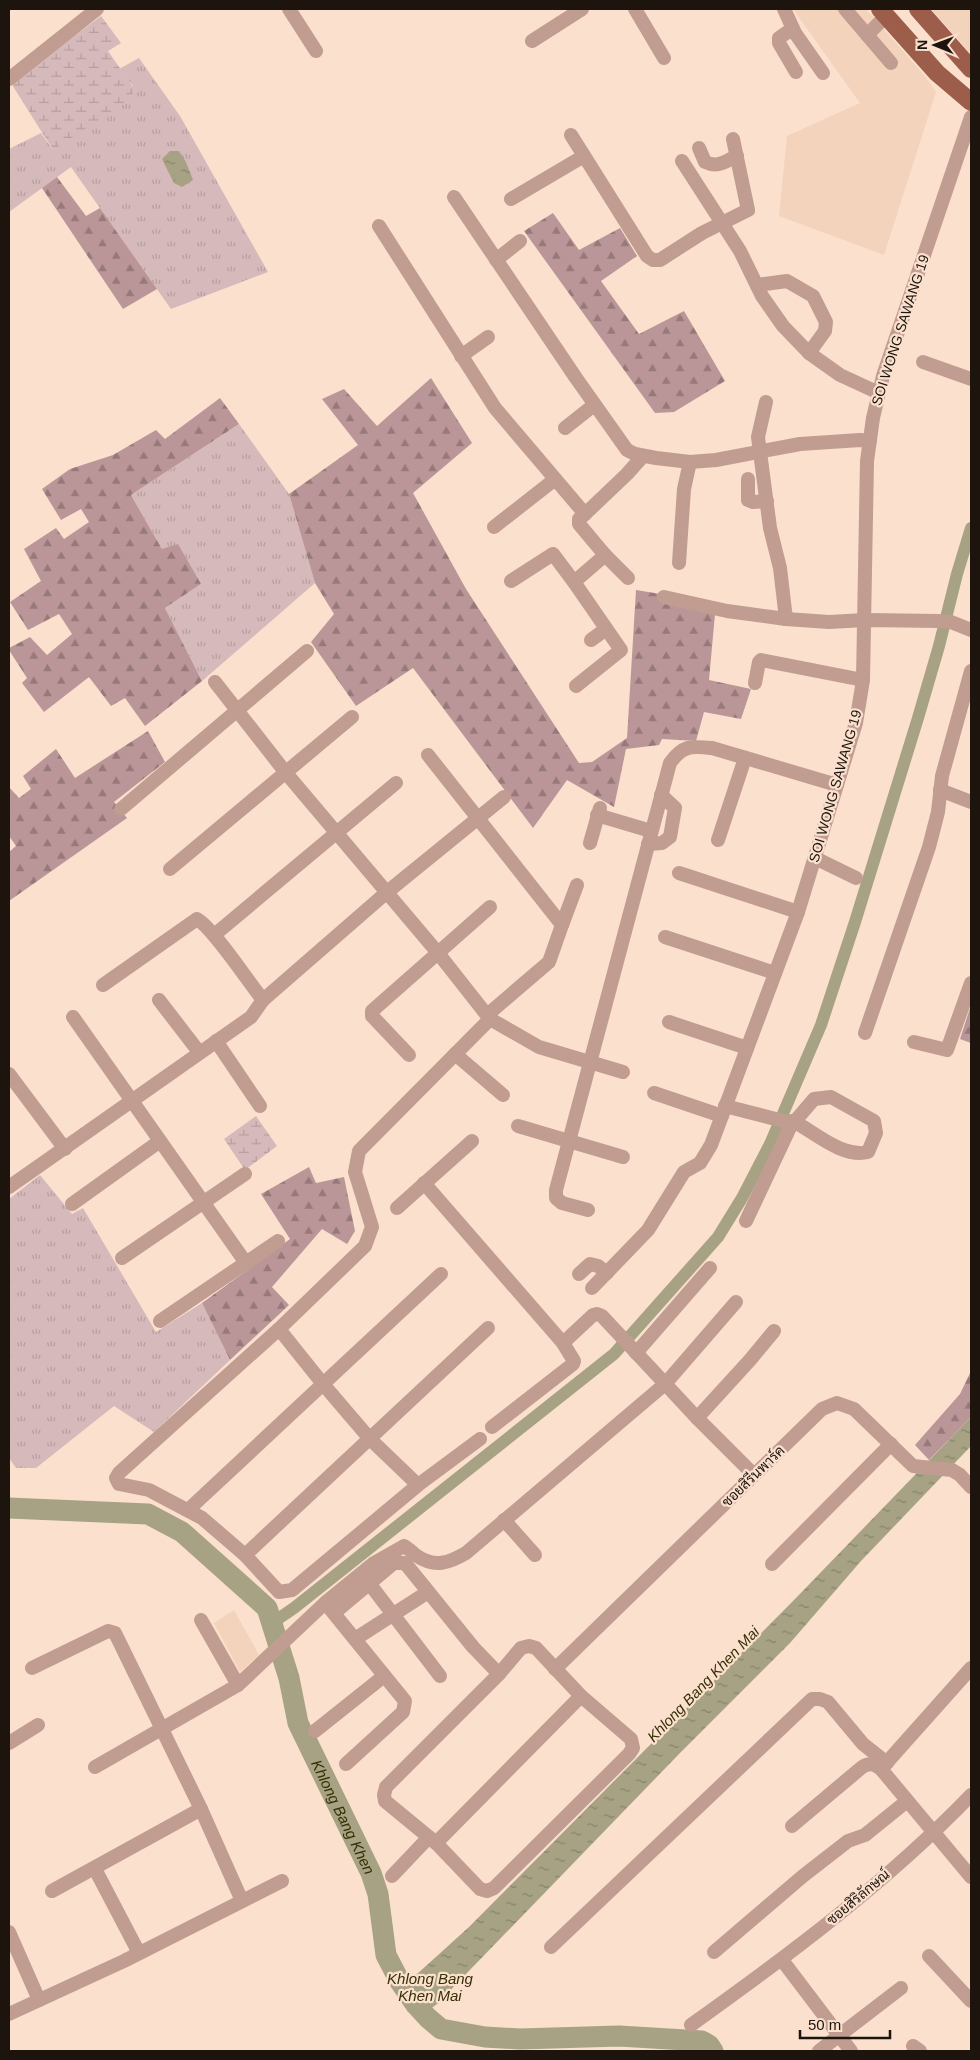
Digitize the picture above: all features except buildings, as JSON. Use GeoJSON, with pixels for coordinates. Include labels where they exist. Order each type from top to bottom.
{"type":"FeatureCollection","features":[{"type":"Feature","properties":{"kind":"main road"},"geometry":{"type":"LineString","coordinates":[[918,9],[971,69]]}},
{"type":"Feature","properties":{"kind":"main road"},"geometry":{"type":"LineString","coordinates":[[887,11],[937,74],[971,102]]}},
{"type":"Feature","properties":{"kind":"street"},"geometry":{"type":"LineString","coordinates":[[9,79],[97,9]]}},
{"type":"Feature","properties":{"kind":"street"},"geometry":{"type":"LineString","coordinates":[[290,9],[316,51]]}},
{"type":"Feature","properties":{"kind":"street"},"geometry":{"type":"LineString","coordinates":[[532,42],[582,9]]}},
{"type":"Feature","properties":{"kind":"street"},"geometry":{"type":"LineString","coordinates":[[635,9],[664,58]]}},
{"type":"Feature","properties":{"kind":"street"},"geometry":{"type":"LineString","coordinates":[[784,9],[792,29],[823,73]]}},
{"type":"Feature","properties":{"kind":"street"},"geometry":{"type":"LineString","coordinates":[[845,9],[891,63]]}},
{"type":"Feature","properties":{"kind":"street"},"geometry":{"type":"LineString","coordinates":[[867,35],[887,11]]}},
{"type":"Feature","properties":{"kind":"street"},"geometry":{"type":"LineString","coordinates":[[792,29],[780,38],[779,43],[796,72]]}},
{"type":"Feature","properties":{"kind":"street","name":"SOI WONG SAWANG 19"},"geometry":{"type":"LineString","coordinates":[[592,1288],[648,1230],[684,1172],[700,1163],[711,1145],[798,912],[856,723],[863,680],[867,461],[879,393],[883,376],[971,117]]}},
{"type":"Feature","properties":{"kind":"street"},"geometry":{"type":"LineString","coordinates":[[572,135],[647,256],[653,260],[660,260],[702,233],[748,210],[733,139]]}},
{"type":"Feature","properties":{"kind":"street"},"geometry":{"type":"LineString","coordinates":[[699,148],[705,162],[712,165],[722,163],[737,156]]}},
{"type":"Feature","properties":{"kind":"street"},"geometry":{"type":"LineString","coordinates":[[511,199],[584,156]]}},
{"type":"Feature","properties":{"kind":"street"},"geometry":{"type":"LineString","coordinates":[[682,161],[723,223],[740,251],[762,296],[783,326],[809,352],[840,375],[879,393]]}},
{"type":"Feature","properties":{"kind":"street"},"geometry":{"type":"LineString","coordinates":[[454,197],[594,405],[627,450],[643,456],[690,462],[761,453],[800,444],[870,441]]}},
{"type":"Feature","properties":{"kind":"street"},"geometry":{"type":"LineString","coordinates":[[379,226],[495,408],[554,480],[585,514]]}},
{"type":"Feature","properties":{"kind":"street"},"geometry":{"type":"LineString","coordinates":[[496,260],[520,241]]}},
{"type":"Feature","properties":{"kind":"street"},"geometry":{"type":"LineString","coordinates":[[757,285],[787,281],[813,296],[826,322],[825,331],[809,352]]}},
{"type":"Feature","properties":{"kind":"street"},"geometry":{"type":"LineString","coordinates":[[462,356],[488,338]]}},
{"type":"Feature","properties":{"kind":"street"},"geometry":{"type":"LineString","coordinates":[[923,362],[971,379]]}},
{"type":"Feature","properties":{"kind":"street"},"geometry":{"type":"LineString","coordinates":[[766,402],[758,437],[770,528],[780,568],[786,619]]}},
{"type":"Feature","properties":{"kind":"street"},"geometry":{"type":"LineString","coordinates":[[565,428],[594,405]]}},
{"type":"Feature","properties":{"kind":"street"},"geometry":{"type":"LineString","coordinates":[[628,578],[578,524],[579,519],[627,474],[643,456]]}},
{"type":"Feature","properties":{"kind":"street"},"geometry":{"type":"LineString","coordinates":[[679,563],[684,490],[690,462]]}},
{"type":"Feature","properties":{"kind":"street"},"geometry":{"type":"LineString","coordinates":[[748,479],[748,500],[753,502],[767,501]]}},
{"type":"Feature","properties":{"kind":"street"},"geometry":{"type":"LineString","coordinates":[[494,527],[554,480]]}},
{"type":"Feature","properties":{"kind":"street"},"geometry":{"type":"LineString","coordinates":[[511,581],[553,554],[621,652],[576,686]]}},
{"type":"Feature","properties":{"kind":"street"},"geometry":{"type":"LineString","coordinates":[[574,582],[605,555]]}},
{"type":"Feature","properties":{"kind":"street"},"geometry":{"type":"LineString","coordinates":[[664,596],[727,611],[786,619],[829,622],[865,620],[944,622],[971,630]]}},
{"type":"Feature","properties":{"kind":"street"},"geometry":{"type":"LineString","coordinates":[[590,640],[606,629]]}},
{"type":"Feature","properties":{"kind":"street"},"geometry":{"type":"LineString","coordinates":[[121,809],[307,651]]}},
{"type":"Feature","properties":{"kind":"street"},"geometry":{"type":"LineString","coordinates":[[754,683],[761,660],[863,680]]}},
{"type":"Feature","properties":{"kind":"street"},"geometry":{"type":"LineString","coordinates":[[866,1033],[929,847],[938,812],[940,790],[950,747],[971,671]]}},
{"type":"Feature","properties":{"kind":"street"},"geometry":{"type":"LineString","coordinates":[[215,682],[286,773],[438,953],[489,1017],[539,1047],[623,1072]]}},
{"type":"Feature","properties":{"kind":"street"},"geometry":{"type":"LineString","coordinates":[[170,869],[352,717]]}},
{"type":"Feature","properties":{"kind":"street"},"geometry":{"type":"LineString","coordinates":[[588,1210],[562,1203],[556,1198],[556,1190],[670,763],[678,752],[691,746],[705,747],[837,785]]}},
{"type":"Feature","properties":{"kind":"street"},"geometry":{"type":"LineString","coordinates":[[428,755],[562,925]]}},
{"type":"Feature","properties":{"kind":"street"},"geometry":{"type":"LineString","coordinates":[[718,840],[745,758]]}},
{"type":"Feature","properties":{"kind":"street"},"geometry":{"type":"LineString","coordinates":[[219,931],[396,783]]}},
{"type":"Feature","properties":{"kind":"street"},"geometry":{"type":"LineString","coordinates":[[940,790],[971,802]]}},
{"type":"Feature","properties":{"kind":"street"},"geometry":{"type":"LineString","coordinates":[[590,843],[598,812],[662,843],[670,837],[674,808],[661,795]]}},
{"type":"Feature","properties":{"kind":"street"},"geometry":{"type":"LineString","coordinates":[[9,1187],[251,1017],[262,1000],[386,892],[504,797]]}},
{"type":"Feature","properties":{"kind":"street"},"geometry":{"type":"LineString","coordinates":[[815,858],[856,878]]}},
{"type":"Feature","properties":{"kind":"street"},"geometry":{"type":"LineString","coordinates":[[679,873],[798,912]]}},
{"type":"Feature","properties":{"kind":"street"},"geometry":{"type":"LineString","coordinates":[[480,1439],[418,1485],[292,1590],[279,1592],[245,1555],[202,1518],[150,1490],[119,1484],[116,1478],[119,1472],[279,1329],[365,1246],[372,1227],[355,1172],[360,1151],[489,1017],[550,962],[577,885]]}},
{"type":"Feature","properties":{"kind":"street"},"geometry":{"type":"LineString","coordinates":[[409,1055],[372,1016],[372,1011],[490,907]]}},
{"type":"Feature","properties":{"kind":"street"},"geometry":{"type":"LineString","coordinates":[[103,985],[197,919],[202,921],[262,1000]]}},
{"type":"Feature","properties":{"kind":"street"},"geometry":{"type":"LineString","coordinates":[[665,937],[775,973]]}},
{"type":"Feature","properties":{"kind":"street"},"geometry":{"type":"LineString","coordinates":[[914,1042],[947,1050],[971,983]]}},
{"type":"Feature","properties":{"kind":"street"},"geometry":{"type":"LineString","coordinates":[[159,1000],[200,1052]]}},
{"type":"Feature","properties":{"kind":"street"},"geometry":{"type":"LineString","coordinates":[[73,1017],[246,1263]]}},
{"type":"Feature","properties":{"kind":"street"},"geometry":{"type":"LineString","coordinates":[[669,1022],[747,1048]]}},
{"type":"Feature","properties":{"kind":"street"},"geometry":{"type":"LineString","coordinates":[[216,1041],[260,1106]]}},
{"type":"Feature","properties":{"kind":"street"},"geometry":{"type":"LineString","coordinates":[[455,1054],[503,1095]]}},
{"type":"Feature","properties":{"kind":"street"},"geometry":{"type":"LineString","coordinates":[[9,1074],[64,1149]]}},
{"type":"Feature","properties":{"kind":"street"},"geometry":{"type":"LineString","coordinates":[[654,1093],[724,1111],[787,1122],[796,1120],[814,1099],[831,1097],[874,1121],[876,1133],[868,1152],[858,1154],[822,1139],[793,1121]]}},
{"type":"Feature","properties":{"kind":"street"},"geometry":{"type":"LineString","coordinates":[[746,1220],[793,1121]]}},
{"type":"Feature","properties":{"kind":"street"},"geometry":{"type":"LineString","coordinates":[[518,1126],[623,1157]]}},
{"type":"Feature","properties":{"kind":"street"},"geometry":{"type":"LineString","coordinates":[[72,1204],[160,1141]]}},
{"type":"Feature","properties":{"kind":"street"},"geometry":{"type":"LineString","coordinates":[[397,1208],[472,1141]]}},
{"type":"Feature","properties":{"kind":"street"},"geometry":{"type":"LineString","coordinates":[[122,1258],[246,1174]]}},
{"type":"Feature","properties":{"kind":"street"},"geometry":{"type":"LineString","coordinates":[[424,1183],[563,1343],[574,1361],[573,1364],[492,1427]]}},
{"type":"Feature","properties":{"kind":"street"},"geometry":{"type":"LineString","coordinates":[[160,1321],[278,1241]]}},
{"type":"Feature","properties":{"kind":"street"},"geometry":{"type":"LineString","coordinates":[[580,1274],[590,1264],[598,1266],[607,1273]]}},
{"type":"Feature","properties":{"kind":"street"},"geometry":{"type":"LineString","coordinates":[[636,1353],[710,1268]]}},
{"type":"Feature","properties":{"kind":"street"},"geometry":{"type":"LineString","coordinates":[[188,1510],[441,1274]]}},
{"type":"Feature","properties":{"kind":"street"},"geometry":{"type":"LineString","coordinates":[[95,1767],[238,1685],[325,1603],[374,1563],[402,1547],[407,1547],[418,1557],[435,1563],[450,1563],[466,1553],[665,1384],[736,1302]]}},
{"type":"Feature","properties":{"kind":"street"},"geometry":{"type":"LineString","coordinates":[[563,1343],[597,1314],[602,1316],[697,1418],[754,1475]]}},
{"type":"Feature","properties":{"kind":"street"},"geometry":{"type":"LineString","coordinates":[[245,1555],[488,1328]]}},
{"type":"Feature","properties":{"kind":"street"},"geometry":{"type":"LineString","coordinates":[[279,1329],[322,1384],[370,1439],[418,1485]]}},
{"type":"Feature","properties":{"kind":"street"},"geometry":{"type":"LineString","coordinates":[[697,1418],[774,1331]]}},
{"type":"Feature","properties":{"kind":"street","name":"ซอยสิรีนพาร์ค"},"geometry":{"type":"LineString","coordinates":[[555,1669],[822,1409],[837,1403],[854,1409],[913,1466],[952,1470],[960,1475],[971,1487]]}},
{"type":"Feature","properties":{"kind":"street"},"geometry":{"type":"LineString","coordinates":[[772,1564],[890,1444]]}},
{"type":"Feature","properties":{"kind":"street"},"geometry":{"type":"LineString","coordinates":[[504,1520],[535,1555]]}},
{"type":"Feature","properties":{"kind":"street"},"geometry":{"type":"LineString","coordinates":[[339,1609],[394,1563],[405,1563],[473,1647],[499,1674]]}},
{"type":"Feature","properties":{"kind":"street"},"geometry":{"type":"LineString","coordinates":[[369,1583],[440,1676]]}},
{"type":"Feature","properties":{"kind":"street"},"geometry":{"type":"LineString","coordinates":[[355,1639],[428,1592]]}},
{"type":"Feature","properties":{"kind":"street"},"geometry":{"type":"LineString","coordinates":[[325,1603],[404,1701],[403,1712],[346,1764]]}},
{"type":"Feature","properties":{"kind":"street"},"geometry":{"type":"LineString","coordinates":[[201,1620],[238,1685]]}},
{"type":"Feature","properties":{"kind":"street"},"geometry":{"type":"LineString","coordinates":[[32,1668],[112,1631],[115,1633],[201,1809],[242,1902]]}},
{"type":"Feature","properties":{"kind":"street"},"geometry":{"type":"LineString","coordinates":[[529,1646],[536,1648],[581,1696],[631,1739],[633,1748],[494,1888],[487,1891],[480,1889],[432,1840],[385,1801],[384,1795],[386,1787],[499,1674],[521,1648],[529,1646]]}},
{"type":"Feature","properties":{"kind":"street"},"geometry":{"type":"LineString","coordinates":[[884,1766],[971,1668]]}},
{"type":"Feature","properties":{"kind":"street"},"geometry":{"type":"LineString","coordinates":[[315,1731],[384,1676]]}},
{"type":"Feature","properties":{"kind":"street"},"geometry":{"type":"LineString","coordinates":[[392,1876],[432,1840],[581,1696]]}},
{"type":"Feature","properties":{"kind":"street"},"geometry":{"type":"LineString","coordinates":[[551,1947],[812,1699],[828,1702],[862,1744],[884,1766],[907,1802],[971,1877]]}},
{"type":"Feature","properties":{"kind":"street"},"geometry":{"type":"LineString","coordinates":[[9,1743],[38,1725]]}},
{"type":"Feature","properties":{"kind":"street"},"geometry":{"type":"LineString","coordinates":[[792,1826],[865,1764],[884,1766]]}},
{"type":"Feature","properties":{"kind":"street","name":"ซอยสิริลักษณ์"},"geometry":{"type":"LineString","coordinates":[[691,2025],[782,1960],[934,1834],[971,1795]]}},
{"type":"Feature","properties":{"kind":"street"},"geometry":{"type":"LineString","coordinates":[[714,1952],[848,1841],[865,1835],[907,1802]]}},
{"type":"Feature","properties":{"kind":"street"},"geometry":{"type":"LineString","coordinates":[[52,1891],[201,1809]]}},
{"type":"Feature","properties":{"kind":"street"},"geometry":{"type":"LineString","coordinates":[[95,1869],[139,1953]]}},
{"type":"Feature","properties":{"kind":"street"},"geometry":{"type":"LineString","coordinates":[[9,2014],[139,1953],[282,1882]]}},
{"type":"Feature","properties":{"kind":"street"},"geometry":{"type":"LineString","coordinates":[[9,1932],[39,2000]]}},
{"type":"Feature","properties":{"kind":"street"},"geometry":{"type":"LineString","coordinates":[[929,1956],[971,2001]]}},
{"type":"Feature","properties":{"kind":"street"},"geometry":{"type":"LineString","coordinates":[[782,1960],[851,2051]]}},
{"type":"Feature","properties":{"kind":"street"},"geometry":{"type":"LineString","coordinates":[[819,2051],[901,1988]]}},
{"type":"Feature","properties":{"kind":"shaded area"},"geometry":{"type":"Polygon","coordinates":[[[793,9],[866,9],[925,76],[936,92],[884,255],[779,216],[787,136],[860,103],[793,9]]]}},
{"type":"Feature","properties":{"kind":"shaded area"},"geometry":{"type":"Polygon","coordinates":[[[931,9],[971,9],[971,54],[931,9]]]}},
{"type":"Feature","properties":{"kind":"shaded area"},"geometry":{"type":"Polygon","coordinates":[[[234,1610],[259,1655],[240,1672],[214,1623],[234,1610]]]}},
{"type":"Feature","properties":{"kind":"green space"},"geometry":{"type":"Polygon","coordinates":[[[101,16],[121,43],[108,51],[133,87],[132,98],[53,150],[11,83],[101,16]]]}},
{"type":"Feature","properties":{"kind":"green space"},"geometry":{"type":"Polygon","coordinates":[[[139,58],[180,116],[268,272],[171,309],[71,167],[9,212],[9,149],[41,133],[52,149],[133,86],[119,69],[139,58]]]}},
{"type":"Feature","properties":{"kind":"green space"},"geometry":{"type":"Polygon","coordinates":[[[57,177],[86,216],[100,208],[157,289],[123,309],[42,188],[57,177]]]}},
{"type":"Feature","properties":{"kind":"green space"},"geometry":{"type":"Polygon","coordinates":[[[553,213],[579,250],[620,228],[637,256],[601,281],[639,334],[684,311],[725,381],[674,412],[655,413],[524,231],[553,213]]]}},
{"type":"Feature","properties":{"kind":"green space"},"geometry":{"type":"Polygon","coordinates":[[[431,378],[472,443],[413,493],[466,589],[579,763],[592,762],[627,738],[636,590],[716,603],[709,680],[751,689],[741,719],[704,712],[696,741],[662,739],[659,745],[626,749],[614,807],[567,780],[533,828],[413,668],[356,706],[311,642],[334,614],[315,583],[289,494],[358,445],[322,399],[344,389],[377,426],[431,378]]]}},
{"type":"Feature","properties":{"kind":"green space"},"geometry":{"type":"Polygon","coordinates":[[[220,398],[239,424],[131,495],[162,549],[178,544],[201,584],[165,608],[202,681],[145,726],[125,698],[111,706],[89,677],[44,712],[22,683],[27,678],[9,648],[30,637],[47,655],[72,634],[59,614],[28,630],[10,602],[41,581],[24,549],[56,528],[64,539],[89,522],[81,509],[61,520],[42,489],[70,469],[113,455],[156,430],[165,439],[220,398]]]}},
{"type":"Feature","properties":{"kind":"green space"},"geometry":{"type":"Polygon","coordinates":[[[239,424],[289,494],[315,583],[202,681],[165,608],[201,584],[162,549],[131,495],[239,424]]]}},
{"type":"Feature","properties":{"kind":"green space"},"geometry":{"type":"Polygon","coordinates":[[[148,731],[165,762],[114,802],[127,818],[9,901],[9,852],[16,846],[9,836],[9,787],[19,798],[31,789],[23,776],[56,749],[75,778],[148,731]]]}},
{"type":"Feature","properties":{"kind":"green space"},"geometry":{"type":"Polygon","coordinates":[[[971,1005],[971,1043],[960,1039],[971,1005]]]}},
{"type":"Feature","properties":{"kind":"green space"},"geometry":{"type":"Polygon","coordinates":[[[256,1116],[277,1146],[245,1170],[224,1139],[256,1116]]]}},
{"type":"Feature","properties":{"kind":"green space"},"geometry":{"type":"Polygon","coordinates":[[[309,1167],[316,1183],[344,1177],[355,1231],[347,1244],[322,1229],[272,1287],[289,1305],[230,1360],[202,1303],[290,1239],[261,1194],[309,1167]]]}},
{"type":"Feature","properties":{"kind":"green space"},"geometry":{"type":"Polygon","coordinates":[[[40,1175],[72,1214],[83,1208],[156,1332],[202,1303],[230,1360],[154,1432],[114,1406],[36,1468],[16,1468],[9,1458],[9,1199],[40,1175]]]}},
{"type":"Feature","properties":{"kind":"green space"},"geometry":{"type":"Polygon","coordinates":[[[971,1371],[971,1417],[929,1460],[915,1445],[960,1394],[971,1371]]]}},
{"type":"Feature","properties":{"kind":"water"},"geometry":{"type":"Polygon","coordinates":[[[170,151],[179,151],[186,162],[193,180],[182,187],[174,183],[162,159],[170,151]]]}},
{"type":"Feature","properties":{"kind":"water","name":"Khlong Bang Khen Mai"},"geometry":{"type":"Polygon","coordinates":[[[971,1417],[971,1446],[861,1561],[790,1643],[679,1754],[437,2004],[426,2012],[406,1984],[469,1927],[795,1599],[971,1417]]]}},
{"type":"Feature","properties":{"kind":"waterway"},"geometry":{"type":"LineString","coordinates":[[272,1623],[294,1608],[614,1354],[718,1237],[742,1198],[770,1144],[821,1025],[918,718],[971,528]]}},
{"type":"Feature","properties":{"kind":"waterway","name":"Khlong Bang Khen"},"geometry":{"type":"LineString","coordinates":[[9,1508],[148,1514],[182,1532],[267,1608],[289,1678],[298,1723],[371,1873],[378,1894],[386,1955],[399,1980],[416,2005],[441,2029],[485,2037],[520,2039],[619,2036],[702,2041],[709,2045],[713,2051]]}}]}
